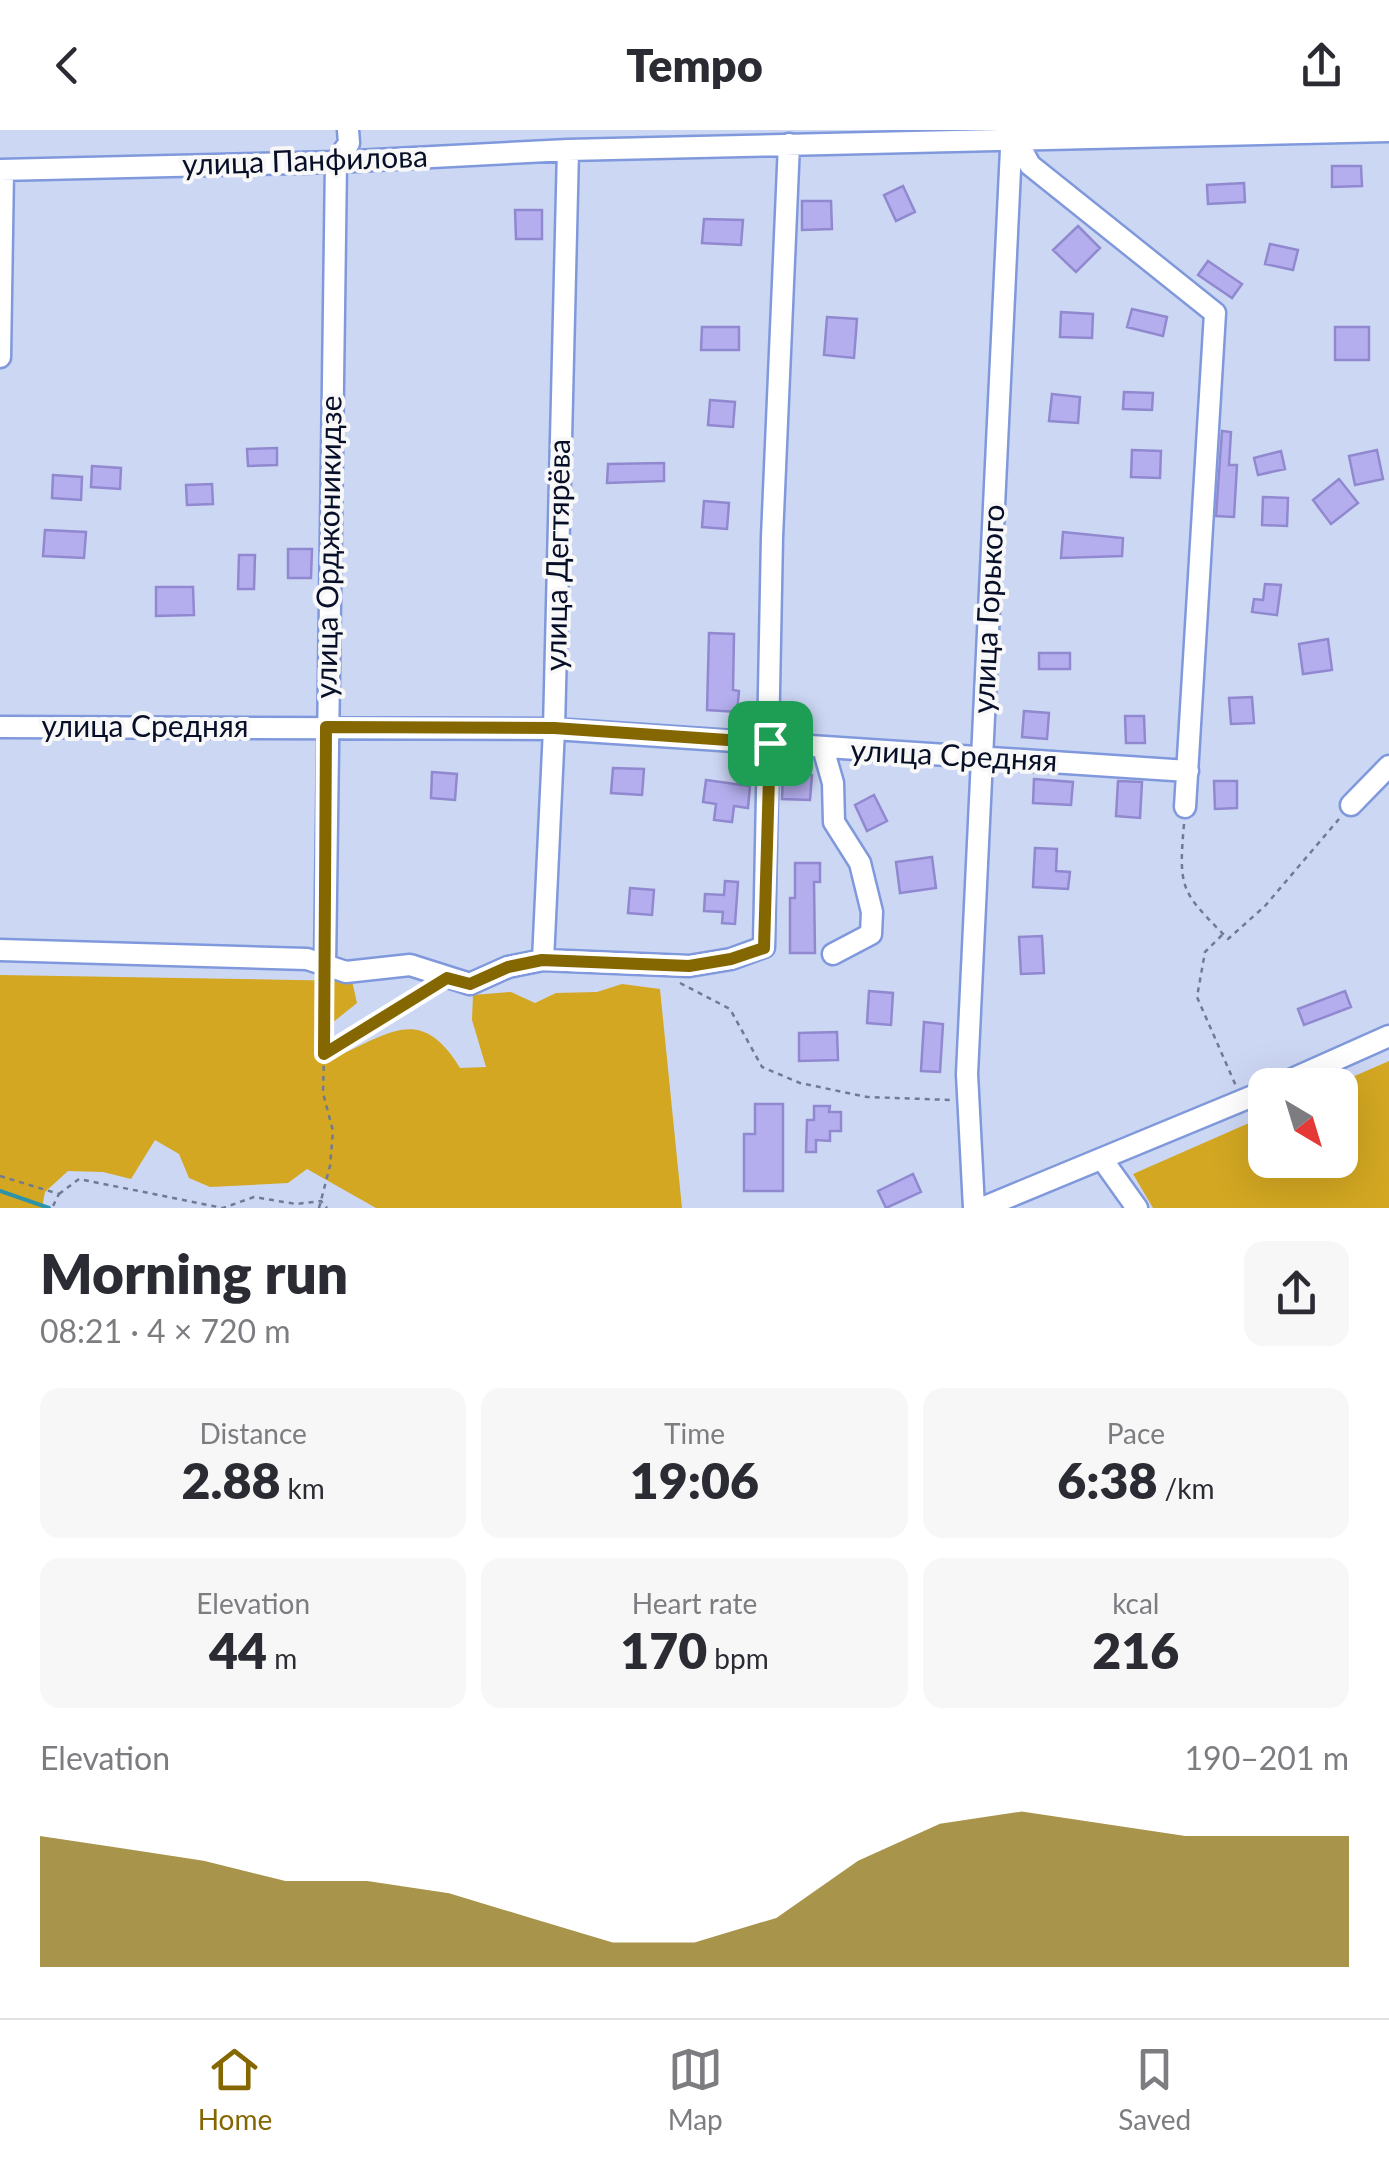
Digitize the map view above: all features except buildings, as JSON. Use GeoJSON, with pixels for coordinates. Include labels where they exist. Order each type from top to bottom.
{"type":"FeatureCollection","features":[{"type":"Feature","properties":{"kind":"street","name":"улица Орджоникидзе"},"geometry":{"type":"LineString","coordinates":[[324,967],[336,162],[348,143],[348,130]]}},
{"type":"Feature","properties":{"kind":"street","name":"улица Панфилова"},"geometry":{"type":"LineString","coordinates":[[1,170],[336,162],[681,140],[789,144],[1016,134],[1387,131]]}},
{"type":"Feature","properties":{"kind":"street","name":"улица Горького"},"geometry":{"type":"LineString","coordinates":[[974,1208],[968,1102],[1012,149],[1016,134]]}},
{"type":"Feature","properties":{"kind":"street"},"geometry":{"type":"LineString","coordinates":[[1016,134],[1030,165],[1216,313],[1185,808]]}},
{"type":"Feature","properties":{"kind":"street"},"geometry":{"type":"LineString","coordinates":[[0,950],[307,959],[346,972],[410,965],[470,984],[508,967],[542,960],[689,966],[764,948],[772,537],[789,144]]}},
{"type":"Feature","properties":{"kind":"street","name":"улица Дегтярёва"},"geometry":{"type":"LineString","coordinates":[[542,960],[554,728],[568,150]]}},
{"type":"Feature","properties":{"kind":"street"},"geometry":{"type":"LineString","coordinates":[[0,357],[1,170]]}},
{"type":"Feature","properties":{"kind":"street","name":"улица Средняя"},"geometry":{"type":"LineString","coordinates":[[0,728],[554,728],[1188,771]]}},
{"type":"Feature","properties":{"kind":"street"},"geometry":{"type":"LineString","coordinates":[[823,748],[832,784],[834,822],[860,863],[872,912],[871,934],[833,954]]}},
{"type":"Feature","properties":{"kind":"street"},"geometry":{"type":"LineString","coordinates":[[1351,804],[1389,766]]}},
{"type":"Feature","properties":{"kind":"street"},"geometry":{"type":"LineString","coordinates":[[1317,1068],[1389,1036]]}},
{"type":"Feature","properties":{"kind":"street"},"geometry":{"type":"LineString","coordinates":[[982,1208],[1248,1098]]}},
{"type":"Feature","properties":{"kind":"street"},"geometry":{"type":"LineString","coordinates":[[1102,1159],[1136,1208]]}},
{"type":"Feature","properties":{"kind":"path"},"geometry":{"type":"LineString","coordinates":[[1185,808],[1180,872],[1187,897],[1228,939],[1266,906],[1351,804]]}},
{"type":"Feature","properties":{"kind":"path"},"geometry":{"type":"LineString","coordinates":[[1223,934],[1204,952],[1197,997],[1242,1100]]}},
{"type":"Feature","properties":{"kind":"path"},"geometry":{"type":"LineString","coordinates":[[319,1208],[333,1131],[323,1093],[324,967]]}},
{"type":"Feature","properties":{"kind":"path"},"geometry":{"type":"LineString","coordinates":[[324,1054],[447,978]]}},
{"type":"Feature","properties":{"kind":"path"},"geometry":{"type":"LineString","coordinates":[[666,978],[701,991],[730,1009],[762,1067],[800,1083],[867,1097],[968,1102]]}},
{"type":"Feature","properties":{"kind":"path"},"geometry":{"type":"LineString","coordinates":[[0,1176],[59,1194]]}},
{"type":"Feature","properties":{"kind":"path"},"geometry":{"type":"LineString","coordinates":[[52,1208],[59,1194],[79,1179],[224,1208],[254,1197],[296,1204],[321,1201]]}},
{"type":"Feature","properties":{"kind":"path"},"geometry":{"type":"LineString","coordinates":[[321,1201],[327,1208]]}},
{"type":"Feature","properties":{"kind":"shaded area"},"geometry":{"type":"Polygon","coordinates":[[[0,975],[352,981],[357,1003],[317,1035],[316,1044],[330,1059],[384,1035],[415,1030],[430,1035],[445,1047],[460,1068],[486,1067],[472,1020],[473,995],[511,992],[535,1003],[556,993],[597,992],[622,984],[660,989],[682,1208],[376,1208],[307,1169],[288,1183],[210,1187],[189,1178],[179,1154],[155,1140],[131,1179],[103,1172],[68,1171],[45,1192],[42,1208],[0,1208],[0,975]]]}},
{"type":"Feature","properties":{"kind":"shaded area"},"geometry":{"type":"Polygon","coordinates":[[[1389,1061],[1389,1208],[1153,1208],[1133,1174],[1248,1123],[1248,1178],[1358,1178],[1358,1075],[1389,1061]]]}},
{"type":"Feature","properties":{"kind":"waterway"},"geometry":{"type":"LineString","coordinates":[[0,1191],[49,1208]]}},
{"type":"Feature","properties":{"kind":"route"},"geometry":{"type":"LineString","coordinates":[[326,727],[554,728],[770,743],[764,948],[689,966],[542,960],[508,967],[470,984],[447,978],[324,1054],[326,727]]}}]}
